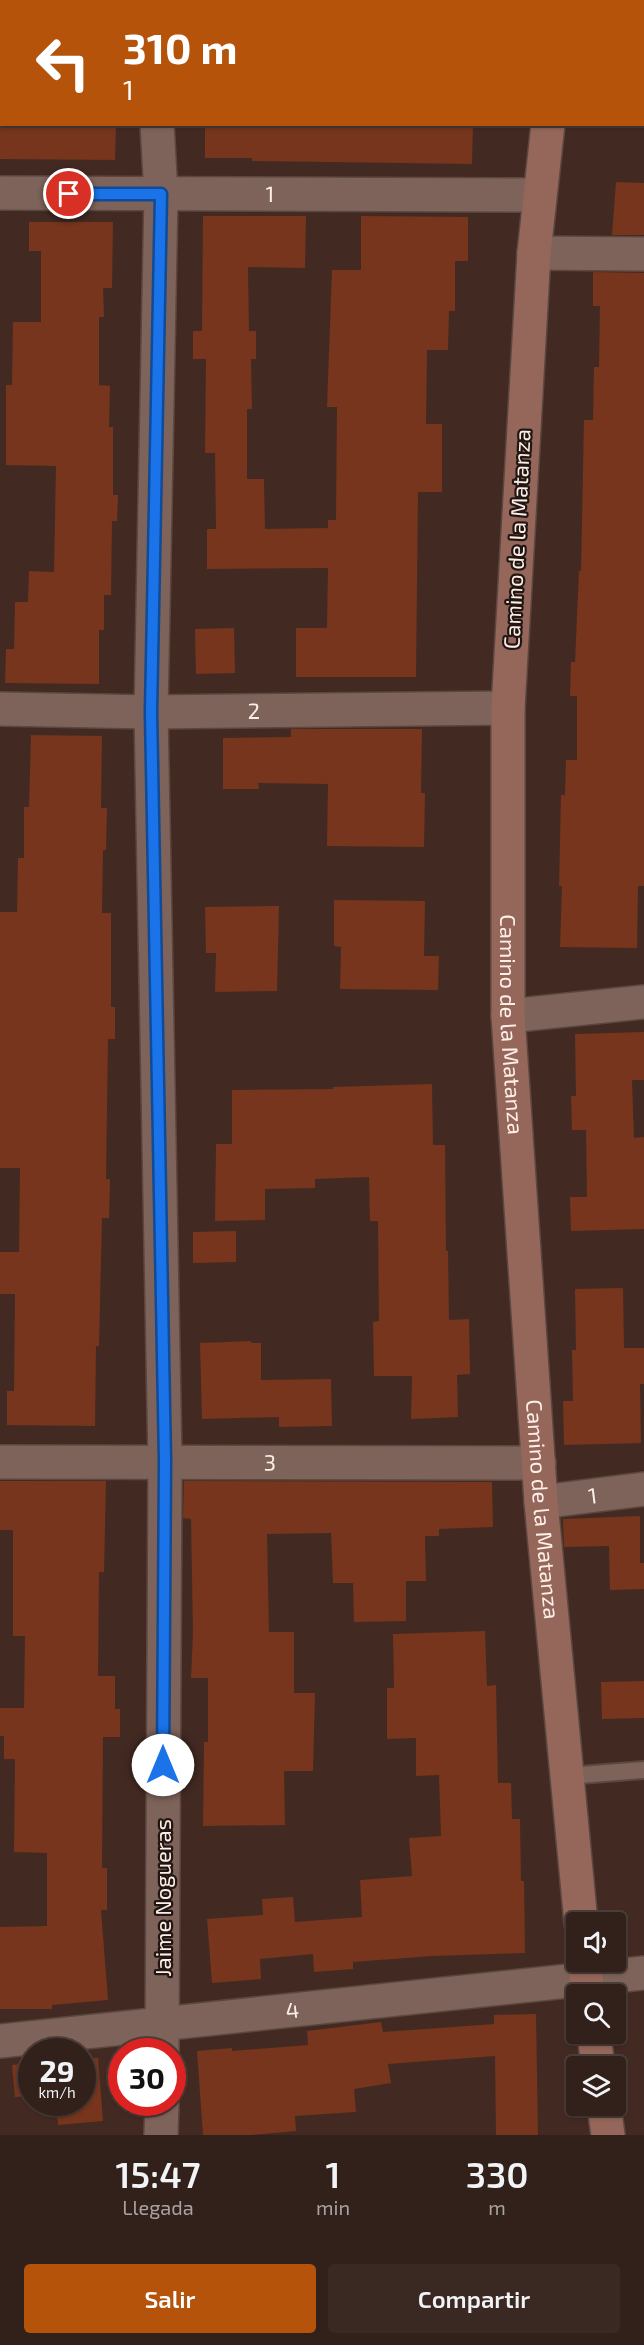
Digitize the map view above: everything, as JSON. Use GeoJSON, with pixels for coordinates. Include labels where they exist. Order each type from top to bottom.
{"type":"FeatureCollection","features":[{"type":"Feature","properties":{"kind":"main road","name":"Camino de la Matanza"},"geometry":{"type":"LineString","coordinates":[[548,126],[534,253],[508,708],[508,1016],[541,1502],[580,1912]]}},
{"type":"Feature","properties":{"kind":"main road"},"geometry":{"type":"LineString","coordinates":[[605,2116],[608,2135]]}},
{"type":"Feature","properties":{"kind":"street","name":"Jaime Nogueras"},"geometry":{"type":"LineString","coordinates":[[157,126],[161,194],[151,712],[165,1461],[162,2038]]}},
{"type":"Feature","properties":{"kind":"street","name":"1"},"geometry":{"type":"LineString","coordinates":[[0,193],[540,195]]}},
{"type":"Feature","properties":{"kind":"street"},"geometry":{"type":"LineString","coordinates":[[534,253],[644,254]]}},
{"type":"Feature","properties":{"kind":"street","name":"2"},"geometry":{"type":"LineString","coordinates":[[0,709],[151,712],[508,708]]}},
{"type":"Feature","properties":{"kind":"street"},"geometry":{"type":"LineString","coordinates":[[508,1016],[644,1002]]}},
{"type":"Feature","properties":{"kind":"street","name":"3"},"geometry":{"type":"LineString","coordinates":[[0,1462],[539,1463]]}},
{"type":"Feature","properties":{"kind":"street","name":"1"},"geometry":{"type":"LineString","coordinates":[[541,1502],[644,1489]]}},
{"type":"Feature","properties":{"kind":"street"},"geometry":{"type":"LineString","coordinates":[[586,1979],[644,1973]]}},
{"type":"Feature","properties":{"kind":"street","name":"4"},"geometry":{"type":"LineString","coordinates":[[162,2038],[586,1979]]}},
{"type":"Feature","properties":{"kind":"street","name":"4"},"geometry":{"type":"LineString","coordinates":[[0,2041],[108,2039]]}},
{"type":"Feature","properties":{"kind":"street"},"geometry":{"type":"LineString","coordinates":[[161,2135],[162,2116]]}},
{"type":"Feature","properties":{"kind":"lane"},"geometry":{"type":"LineString","coordinates":[[567,1776],[644,1770]]}},
{"type":"Feature","properties":{"kind":"building"},"geometry":{"type":"Polygon","coordinates":[[[0,126],[116,126],[115,160],[0,159],[0,126]]]}},
{"type":"Feature","properties":{"kind":"building"},"geometry":{"type":"Polygon","coordinates":[[[205,126],[473,126],[472,164],[252,161],[252,158],[205,158],[205,126]]]}},
{"type":"Feature","properties":{"kind":"building"},"geometry":{"type":"Polygon","coordinates":[[[616,182],[644,183],[644,235],[612,235],[616,182]]]}},
{"type":"Feature","properties":{"kind":"building"},"geometry":{"type":"Polygon","coordinates":[[[203,216],[306,216],[305,268],[248,267],[249,331],[256,331],[256,359],[251,359],[252,409],[247,409],[247,479],[264,479],[265,529],[328,528],[328,520],[336,520],[337,407],[327,407],[332,270],[361,270],[361,216],[468,217],[468,261],[455,261],[455,311],[449,311],[448,350],[427,350],[426,424],[442,424],[442,492],[418,492],[416,677],[296,677],[296,628],[327,628],[328,568],[207,569],[207,529],[216,529],[215,453],[205,453],[206,359],[193,359],[193,331],[202,331],[203,216]]]}},
{"type":"Feature","properties":{"kind":"building"},"geometry":{"type":"Polygon","coordinates":[[[29,222],[113,222],[112,288],[103,288],[104,317],[99,317],[99,385],[110,386],[109,427],[113,427],[113,495],[118,495],[117,521],[112,521],[111,595],[104,595],[104,630],[99,630],[99,684],[5,683],[6,649],[14,649],[15,602],[28,602],[29,571],[54,572],[56,466],[6,465],[6,385],[12,385],[13,322],[41,322],[41,251],[29,251],[29,222]]]}},
{"type":"Feature","properties":{"kind":"building"},"geometry":{"type":"Polygon","coordinates":[[[593,272],[644,273],[644,886],[638,886],[637,948],[560,947],[561,795],[565,795],[566,760],[577,760],[577,696],[570,696],[571,662],[575,662],[579,571],[581,571],[584,420],[593,420],[594,367],[599,367],[600,306],[593,306],[593,272]]]}},
{"type":"Feature","properties":{"kind":"building"},"geometry":{"type":"Polygon","coordinates":[[[234,628],[235,673],[196,674],[195,629],[234,628]]]}},
{"type":"Feature","properties":{"kind":"building"},"geometry":{"type":"Polygon","coordinates":[[[291,729],[422,729],[421,793],[425,793],[424,847],[327,846],[328,784],[258,783],[259,789],[223,789],[223,738],[291,737],[291,729]]]}},
{"type":"Feature","properties":{"kind":"building"},"geometry":{"type":"Polygon","coordinates":[[[31,735],[102,736],[101,808],[107,808],[106,850],[103,850],[102,913],[111,913],[111,1007],[115,1007],[115,1039],[108,1039],[106,1179],[110,1179],[109,1218],[102,1218],[95,1426],[7,1425],[7,1391],[14,1391],[15,1294],[0,1294],[0,1252],[19,1252],[20,1168],[0,1168],[0,912],[17,912],[18,858],[24,858],[24,807],[29,807],[31,735]]]}},
{"type":"Feature","properties":{"kind":"building"},"geometry":{"type":"Polygon","coordinates":[[[334,900],[425,901],[424,956],[439,956],[438,990],[340,989],[341,947],[334,946],[334,900]]]}},
{"type":"Feature","properties":{"kind":"building"},"geometry":{"type":"Polygon","coordinates":[[[279,906],[277,991],[215,992],[216,953],[206,953],[205,907],[279,906]]]}},
{"type":"Feature","properties":{"kind":"building"},"geometry":{"type":"Polygon","coordinates":[[[644,1032],[644,1080],[632,1080],[634,1138],[644,1137],[644,1229],[571,1231],[570,1197],[587,1197],[586,1130],[572,1130],[571,1096],[576,1096],[575,1034],[644,1032]]]}},
{"type":"Feature","properties":{"kind":"building"},"geometry":{"type":"Polygon","coordinates":[[[432,1084],[433,1145],[445,1145],[449,1320],[469,1319],[470,1374],[457,1375],[458,1417],[411,1419],[412,1376],[374,1376],[373,1322],[379,1321],[378,1221],[370,1221],[369,1177],[315,1179],[315,1188],[265,1189],[265,1220],[215,1221],[216,1144],[232,1144],[232,1090],[333,1089],[333,1087],[432,1084]]]}},
{"type":"Feature","properties":{"kind":"building"},"geometry":{"type":"Polygon","coordinates":[[[236,1231],[236,1262],[193,1263],[193,1232],[236,1231]]]}},
{"type":"Feature","properties":{"kind":"building"},"geometry":{"type":"Polygon","coordinates":[[[623,1288],[624,1348],[644,1348],[644,1384],[640,1384],[641,1443],[564,1445],[563,1401],[573,1401],[572,1350],[576,1350],[575,1289],[623,1288]]]}},
{"type":"Feature","properties":{"kind":"building"},"geometry":{"type":"Polygon","coordinates":[[[251,1341],[251,1343],[261,1343],[261,1380],[331,1379],[332,1426],[279,1427],[279,1417],[202,1419],[200,1343],[251,1341]]]}},
{"type":"Feature","properties":{"kind":"building"},"geometry":{"type":"Polygon","coordinates":[[[0,1481],[106,1481],[104,1572],[99,1572],[98,1676],[115,1676],[115,1709],[120,1709],[120,1737],[103,1737],[102,1868],[107,1868],[107,1910],[101,1910],[108,2000],[52,2005],[52,2009],[0,2009],[0,1927],[47,1926],[47,1853],[14,1852],[15,1759],[4,1759],[4,1736],[0,1736],[0,1708],[24,1708],[25,1636],[13,1636],[13,1530],[0,1530],[0,1481]]]}},
{"type":"Feature","properties":{"kind":"building"},"geometry":{"type":"Polygon","coordinates":[[[184,1481],[492,1482],[493,1527],[439,1529],[439,1536],[425,1536],[426,1581],[406,1581],[406,1621],[354,1622],[353,1583],[333,1583],[331,1533],[267,1534],[269,1632],[294,1632],[294,1693],[315,1693],[313,1771],[284,1771],[285,1825],[203,1826],[204,1742],[208,1742],[208,1678],[191,1678],[193,1633],[191,1519],[183,1518],[184,1481]]]}},
{"type":"Feature","properties":{"kind":"building"},"geometry":{"type":"Polygon","coordinates":[[[640,1516],[640,1563],[644,1563],[644,1589],[610,1590],[609,1546],[564,1547],[563,1519],[640,1516]]]}},
{"type":"Feature","properties":{"kind":"building"},"geometry":{"type":"Polygon","coordinates":[[[485,1631],[487,1686],[496,1685],[498,1783],[511,1783],[512,1819],[520,1819],[525,1953],[432,1956],[353,1962],[353,1969],[314,1972],[313,1954],[260,1959],[261,1979],[212,1983],[207,1919],[263,1915],[262,1899],[293,1897],[295,1922],[362,1917],[360,1880],[412,1876],[409,1838],[441,1836],[439,1775],[416,1776],[416,1738],[387,1739],[387,1688],[394,1688],[393,1634],[485,1631]]]}},
{"type":"Feature","properties":{"kind":"building"},"geometry":{"type":"Polygon","coordinates":[[[644,1681],[644,1718],[602,1719],[601,1682],[644,1681]]]}},
{"type":"Feature","properties":{"kind":"building"},"geometry":{"type":"Polygon","coordinates":[[[536,2014],[538,2135],[496,2135],[495,2056],[388,2064],[391,2083],[354,2089],[356,2112],[295,2116],[296,2131],[251,2135],[203,2135],[197,2051],[232,2048],[232,2051],[308,2045],[307,2031],[381,2022],[383,2032],[494,2024],[494,2015],[536,2014]]]}},
{"type":"Feature","properties":{"kind":"building"},"geometry":{"type":"Polygon","coordinates":[[[96,2058],[98,2058],[103,2121],[58,2125],[57,2116],[96,2116],[96,2058]]]}},
{"type":"Feature","properties":{"kind":"building"},"geometry":{"type":"Polygon","coordinates":[[[18,2064],[18,2097],[15,2097],[12,2065],[18,2064]]]}},
{"type":"Feature","properties":{"kind":"route"},"geometry":{"type":"LineString","coordinates":[[69,194],[161,194],[151,712],[165,1461],[163,1765]]}}]}
